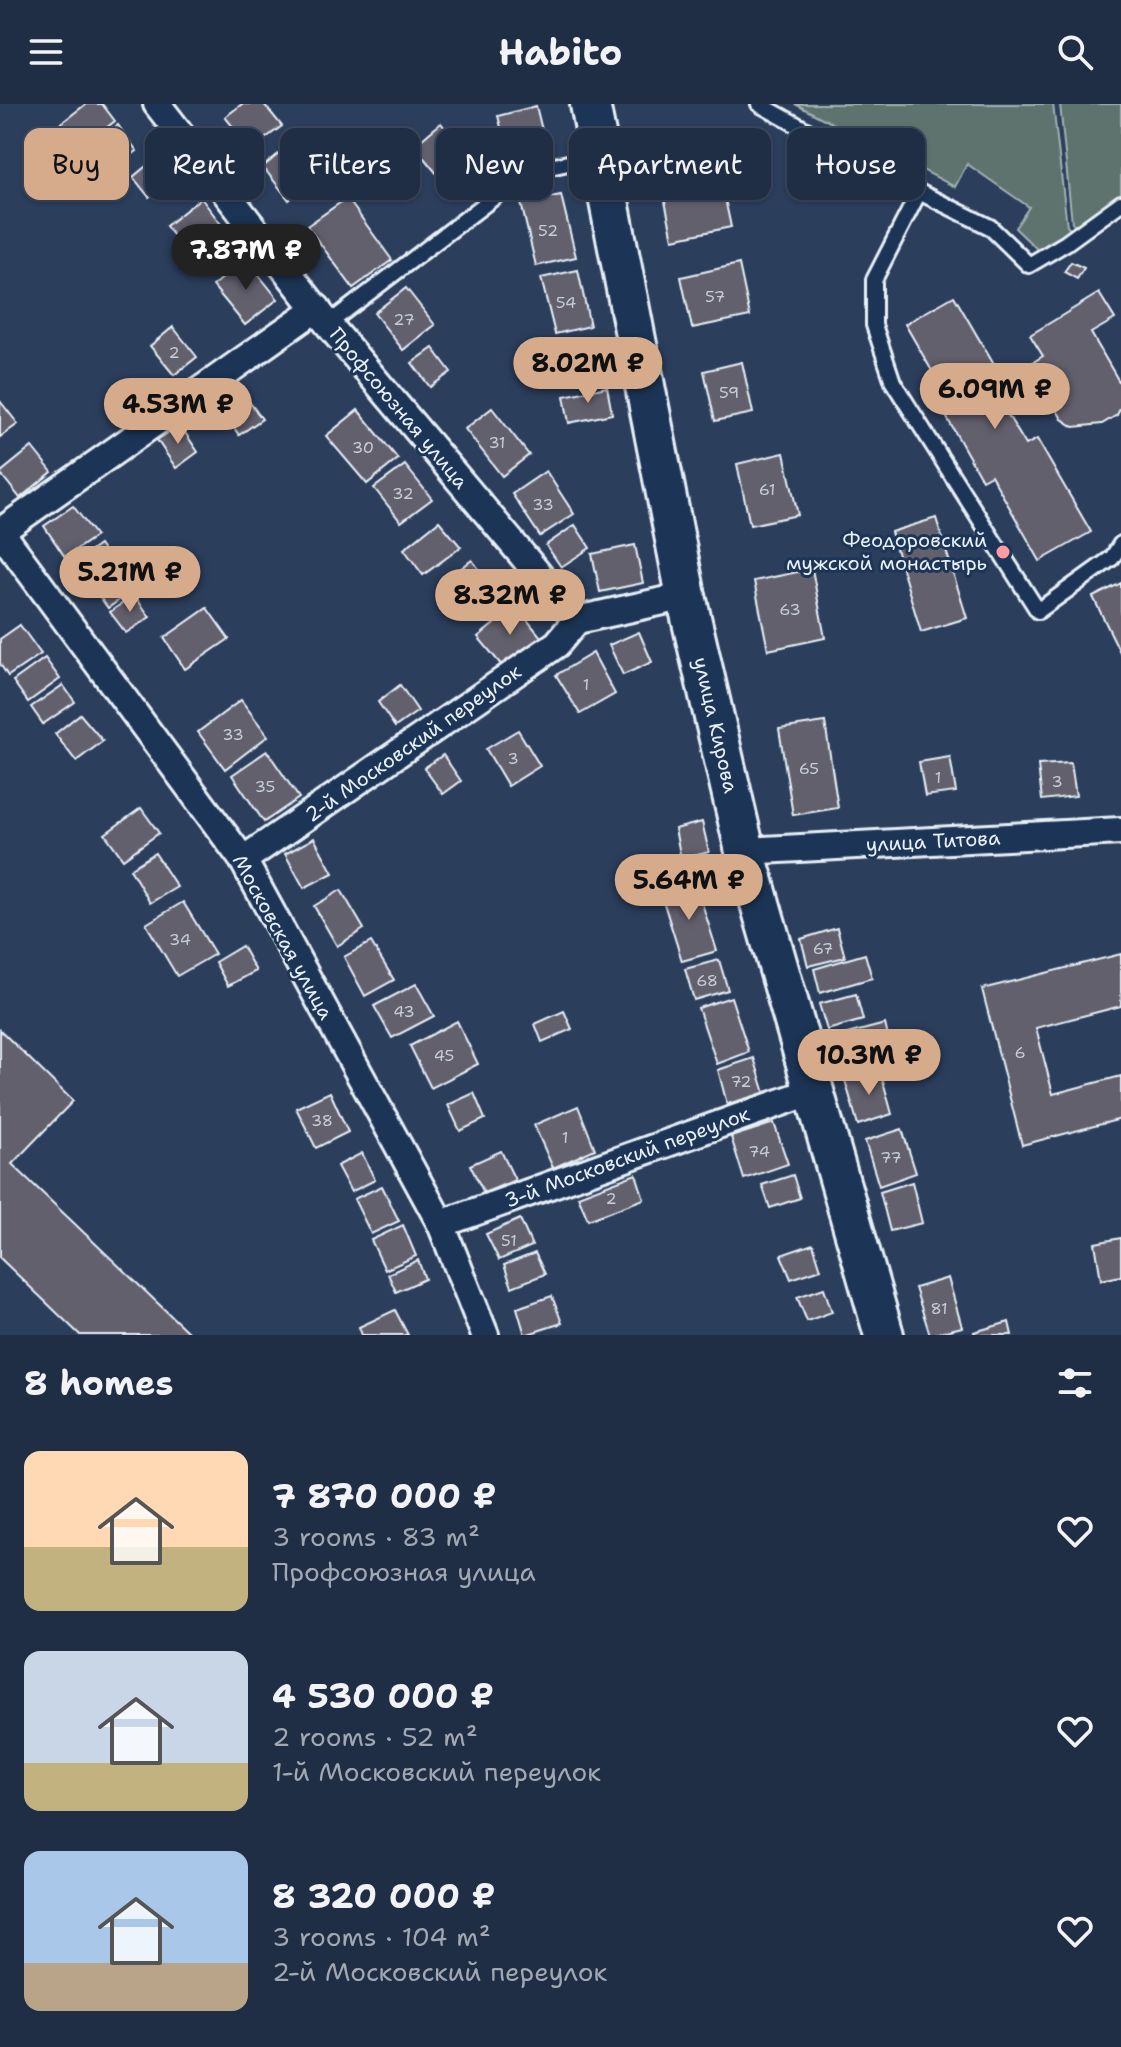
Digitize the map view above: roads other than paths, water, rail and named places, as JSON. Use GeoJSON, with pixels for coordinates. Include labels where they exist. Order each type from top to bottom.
{"type":"FeatureCollection","features":[{"type":"Feature","properties":{"kind":"street","name":"Профсоюзная улица"},"geometry":{"type":"LineString","coordinates":[[157,104],[322,316],[577,620]]}},
{"type":"Feature","properties":{"kind":"street","name":"улица Кирова"},"geometry":{"type":"LineString","coordinates":[[590,104],[595,128]]}},
{"type":"Feature","properties":{"kind":"street","name":"улица Кирова"},"geometry":{"type":"LineString","coordinates":[[610,200],[686,596],[745,851],[884,1335]]}},
{"type":"Feature","properties":{"kind":"street"},"geometry":{"type":"LineString","coordinates":[[0,532],[322,316]]}},
{"type":"Feature","properties":{"kind":"street","name":"Московская улица"},"geometry":{"type":"LineString","coordinates":[[0,532],[243,860],[441,1224],[485,1335]]}},
{"type":"Feature","properties":{"kind":"street"},"geometry":{"type":"LineString","coordinates":[[577,620],[686,596]]}},
{"type":"Feature","properties":{"kind":"street","name":"2-й Московский переулок"},"geometry":{"type":"LineString","coordinates":[[243,860],[557,644],[577,620]]}},
{"type":"Feature","properties":{"kind":"street","name":"улица Титова"},"geometry":{"type":"LineString","coordinates":[[745,851],[1121,831]]}},
{"type":"Feature","properties":{"kind":"street","name":"3-й Московский переулок"},"geometry":{"type":"LineString","coordinates":[[441,1224],[813,1091]]}},
{"type":"Feature","properties":{"kind":"lane"},"geometry":{"type":"LineString","coordinates":[[759,104],[803,128]]}},
{"type":"Feature","properties":{"kind":"lane"},"geometry":{"type":"LineString","coordinates":[[322,316],[527,172],[569,163]]}},
{"type":"Feature","properties":{"kind":"lane"},"geometry":{"type":"LineString","coordinates":[[925,195],[990,227],[1029,265],[1078,235],[1121,203]]}},
{"type":"Feature","properties":{"kind":"lane"},"geometry":{"type":"LineString","coordinates":[[915,200],[874,280],[874,325],[893,382],[1038,611],[1112,558],[1121,544]]}},
{"type":"Feature","properties":{"kind":"place","name":"Феодоровский мужской монастырь"},"geometry":{"type":"Point","coordinates":[1003,552]}}]}
